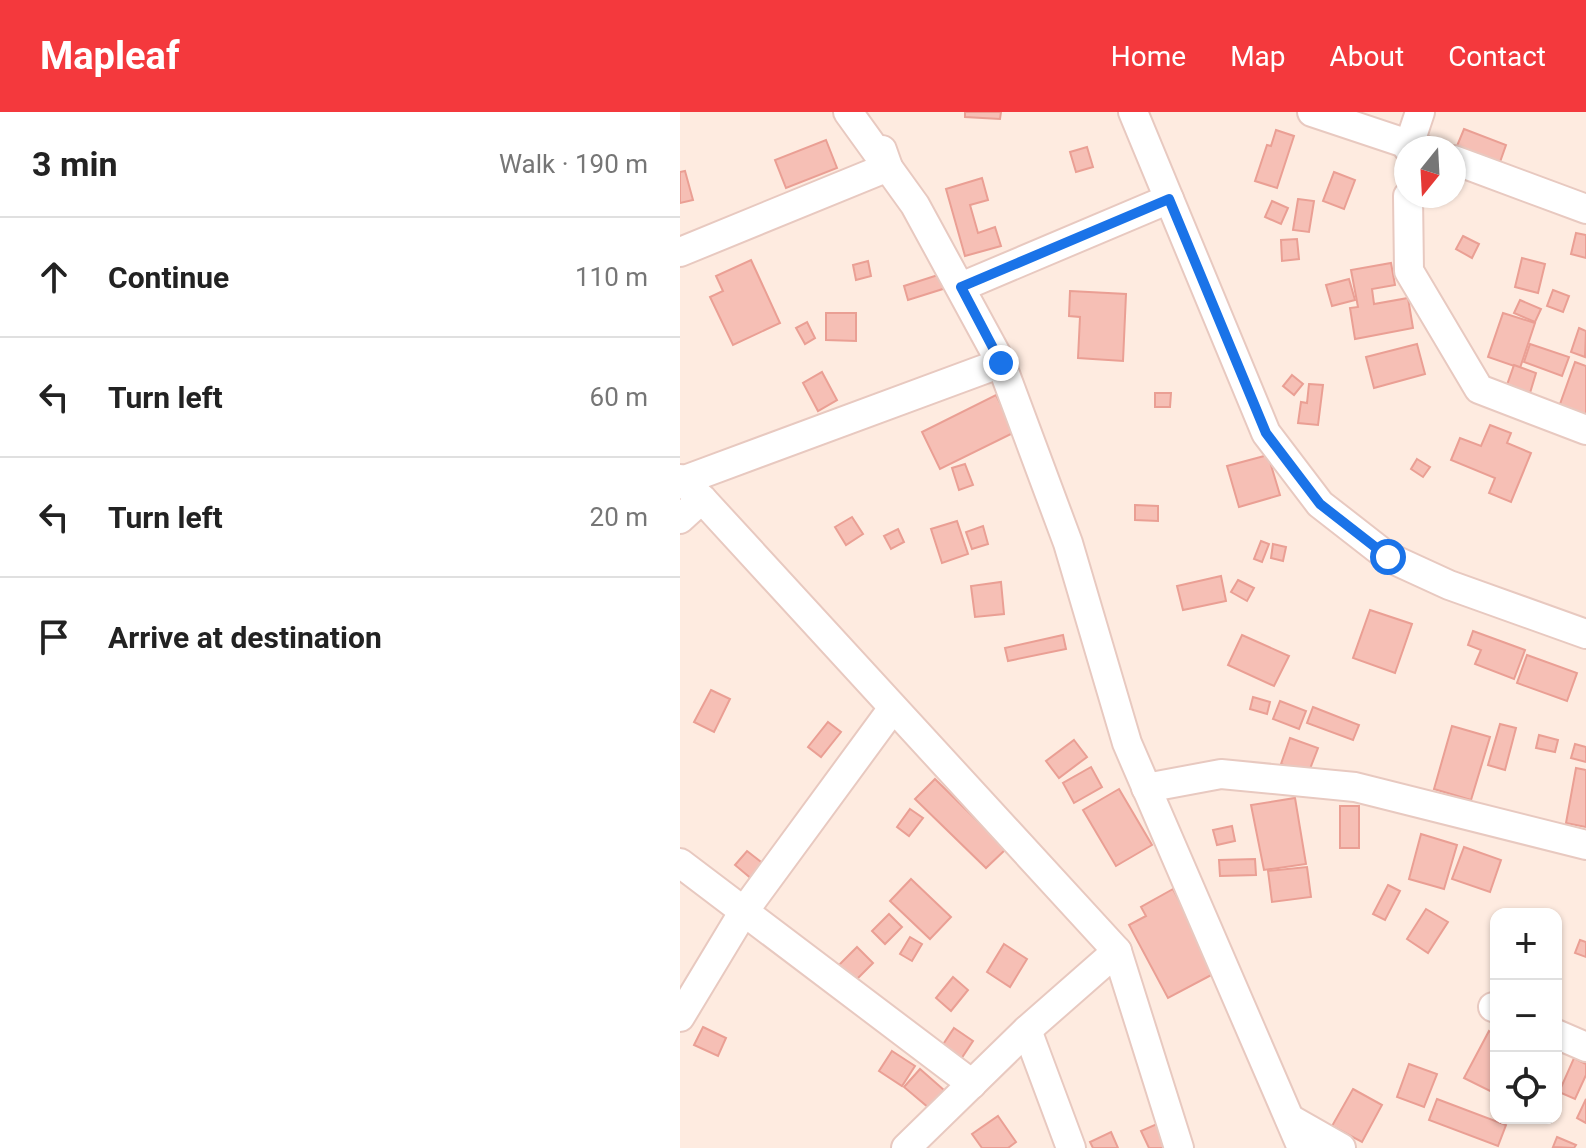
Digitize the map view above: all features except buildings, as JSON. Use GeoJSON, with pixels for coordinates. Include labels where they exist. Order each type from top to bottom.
{"type":"FeatureCollection","features":[{"type":"Feature","properties":{"kind":"street"},"geometry":{"type":"LineString","coordinates":[[848,112],[915,205],[1001,363],[1068,543],[1127,743],[1302,1148]]}},
{"type":"Feature","properties":{"kind":"street"},"geometry":{"type":"LineString","coordinates":[[867,112],[888,167]]}},
{"type":"Feature","properties":{"kind":"street"},"geometry":{"type":"LineString","coordinates":[[1133,112],[1266,433],[1320,504],[1388,557],[1449,585],[1586,634]]}},
{"type":"Feature","properties":{"kind":"street"},"geometry":{"type":"LineString","coordinates":[[1312,112],[1394,140]]}},
{"type":"Feature","properties":{"kind":"street"},"geometry":{"type":"LineString","coordinates":[[1414,136],[1420,112]]}},
{"type":"Feature","properties":{"kind":"street"},"geometry":{"type":"LineString","coordinates":[[1466,164],[1586,209]]}},
{"type":"Feature","properties":{"kind":"street"},"geometry":{"type":"LineString","coordinates":[[680,252],[888,167]]}},
{"type":"Feature","properties":{"kind":"street"},"geometry":{"type":"LineString","coordinates":[[961,287],[1169,199]]}},
{"type":"Feature","properties":{"kind":"street"},"geometry":{"type":"LineString","coordinates":[[1408,208],[1409,271],[1479,389],[1586,430]]}},
{"type":"Feature","properties":{"kind":"street"},"geometry":{"type":"LineString","coordinates":[[688,486],[1001,363]]}},
{"type":"Feature","properties":{"kind":"street"},"geometry":{"type":"LineString","coordinates":[[680,519],[688,486]]}},
{"type":"Feature","properties":{"kind":"street"},"geometry":{"type":"LineString","coordinates":[[688,486],[1117,951],[1179,1148]]}},
{"type":"Feature","properties":{"kind":"street"},"geometry":{"type":"LineString","coordinates":[[680,1017],[744,911],[893,708]]}},
{"type":"Feature","properties":{"kind":"street"},"geometry":{"type":"LineString","coordinates":[[1146,788],[1221,774],[1355,787],[1586,845]]}},
{"type":"Feature","properties":{"kind":"street"},"geometry":{"type":"LineString","coordinates":[[680,863],[972,1084]]}},
{"type":"Feature","properties":{"kind":"street"},"geometry":{"type":"LineString","coordinates":[[906,1148],[1027,1030],[1117,951]]}},
{"type":"Feature","properties":{"kind":"street"},"geometry":{"type":"LineString","coordinates":[[1027,1030],[1071,1148]]}},
{"type":"Feature","properties":{"kind":"street"},"geometry":{"type":"LineString","coordinates":[[1562,1037],[1586,1047]]}},
{"type":"Feature","properties":{"kind":"street"},"geometry":{"type":"LineString","coordinates":[[1290,1119],[1341,1148]]}},
{"type":"Feature","properties":{"kind":"route"},"geometry":{"type":"LineString","coordinates":[[1001,363],[961,287],[1169,199],[1266,433],[1320,504],[1388,557]]}}]}
